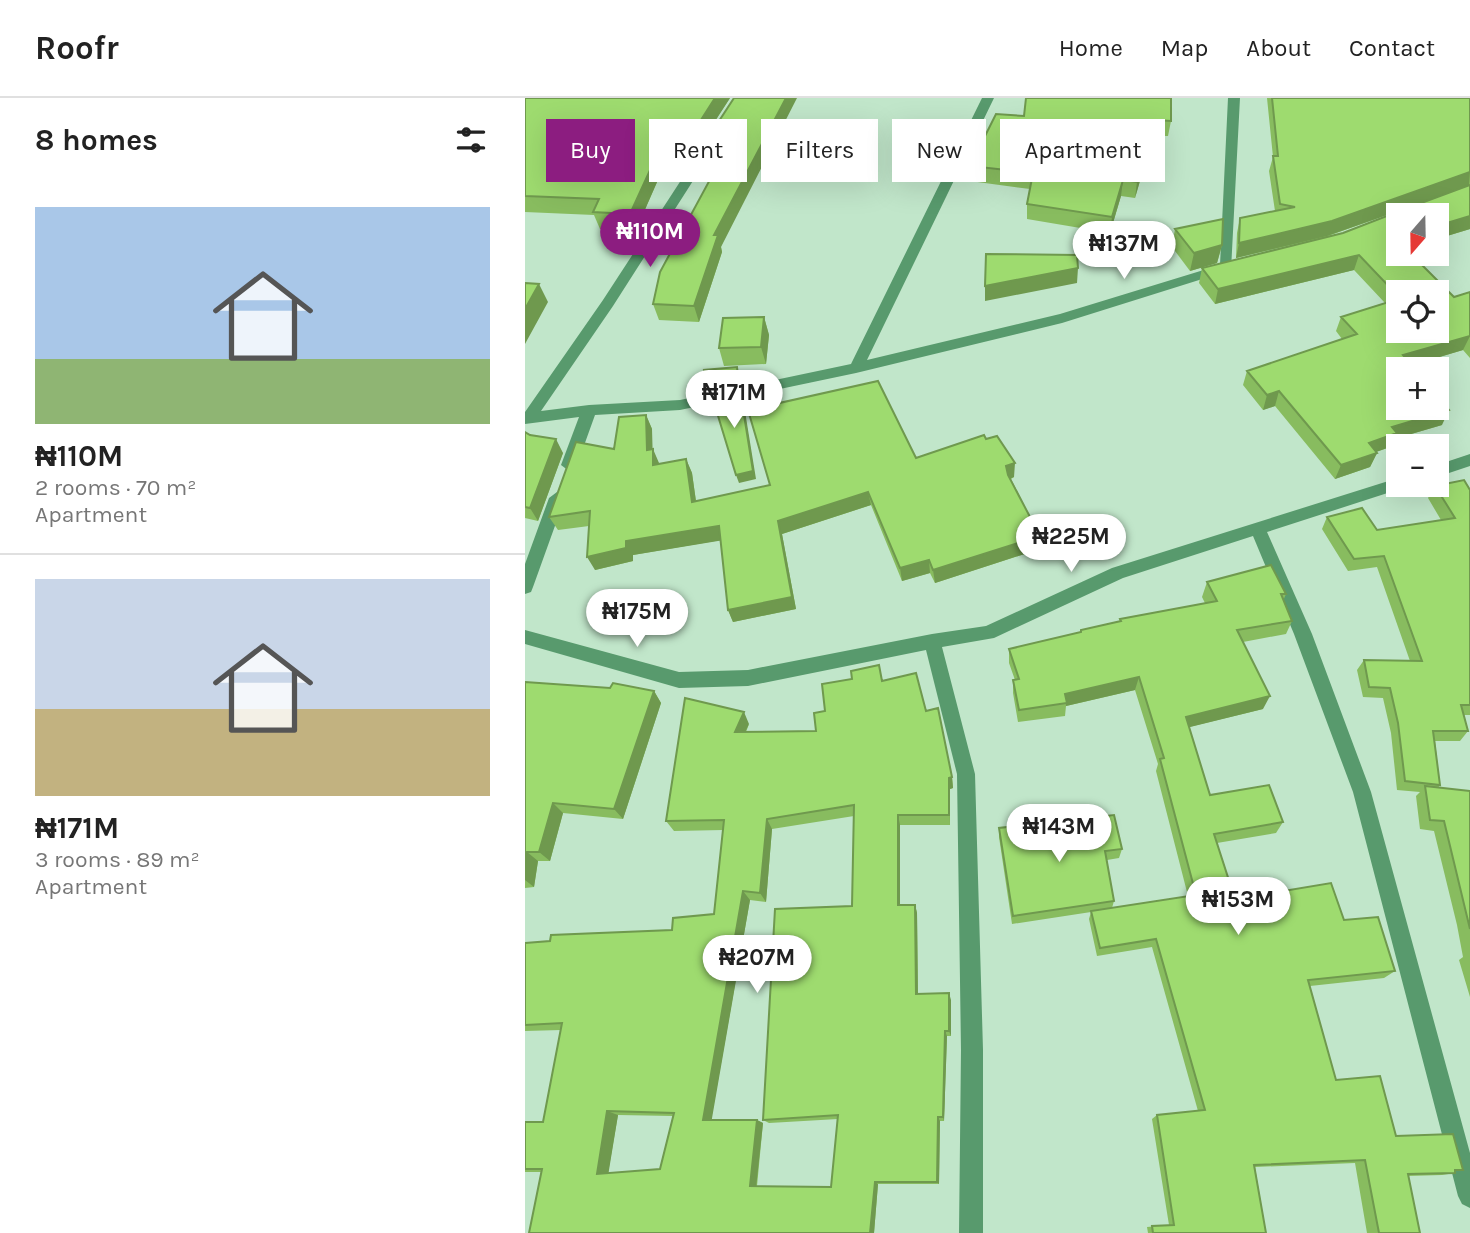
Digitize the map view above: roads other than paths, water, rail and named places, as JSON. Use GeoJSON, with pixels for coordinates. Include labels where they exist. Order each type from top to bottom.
{"type":"FeatureCollection","features":[{"type":"Feature","properties":{"kind":"street"},"geometry":{"type":"LineString","coordinates":[[856,368],[988,98]]}},
{"type":"Feature","properties":{"kind":"street"},"geometry":{"type":"LineString","coordinates":[[527,419],[589,410],[680,405],[856,368],[1062,318],[1233,266],[1234,98]]}},
{"type":"Feature","properties":{"kind":"street"},"geometry":{"type":"LineString","coordinates":[[527,419],[608,303],[685,182]]}},
{"type":"Feature","properties":{"kind":"street"},"geometry":{"type":"LineString","coordinates":[[525,587],[589,410]]}},
{"type":"Feature","properties":{"kind":"street"},"geometry":{"type":"LineString","coordinates":[[1449,467],[1470,460]]}},
{"type":"Feature","properties":{"kind":"street"},"geometry":{"type":"LineString","coordinates":[[525,637],[678,680],[748,678],[932,641],[988,633],[1118,573],[1386,488]]}},
{"type":"Feature","properties":{"kind":"street"},"geometry":{"type":"LineString","coordinates":[[1258,529],[1303,635],[1362,792],[1470,1196]]}},
{"type":"Feature","properties":{"kind":"street"},"geometry":{"type":"LineString","coordinates":[[932,641],[966,774],[972,1051],[971,1233]]}}]}
